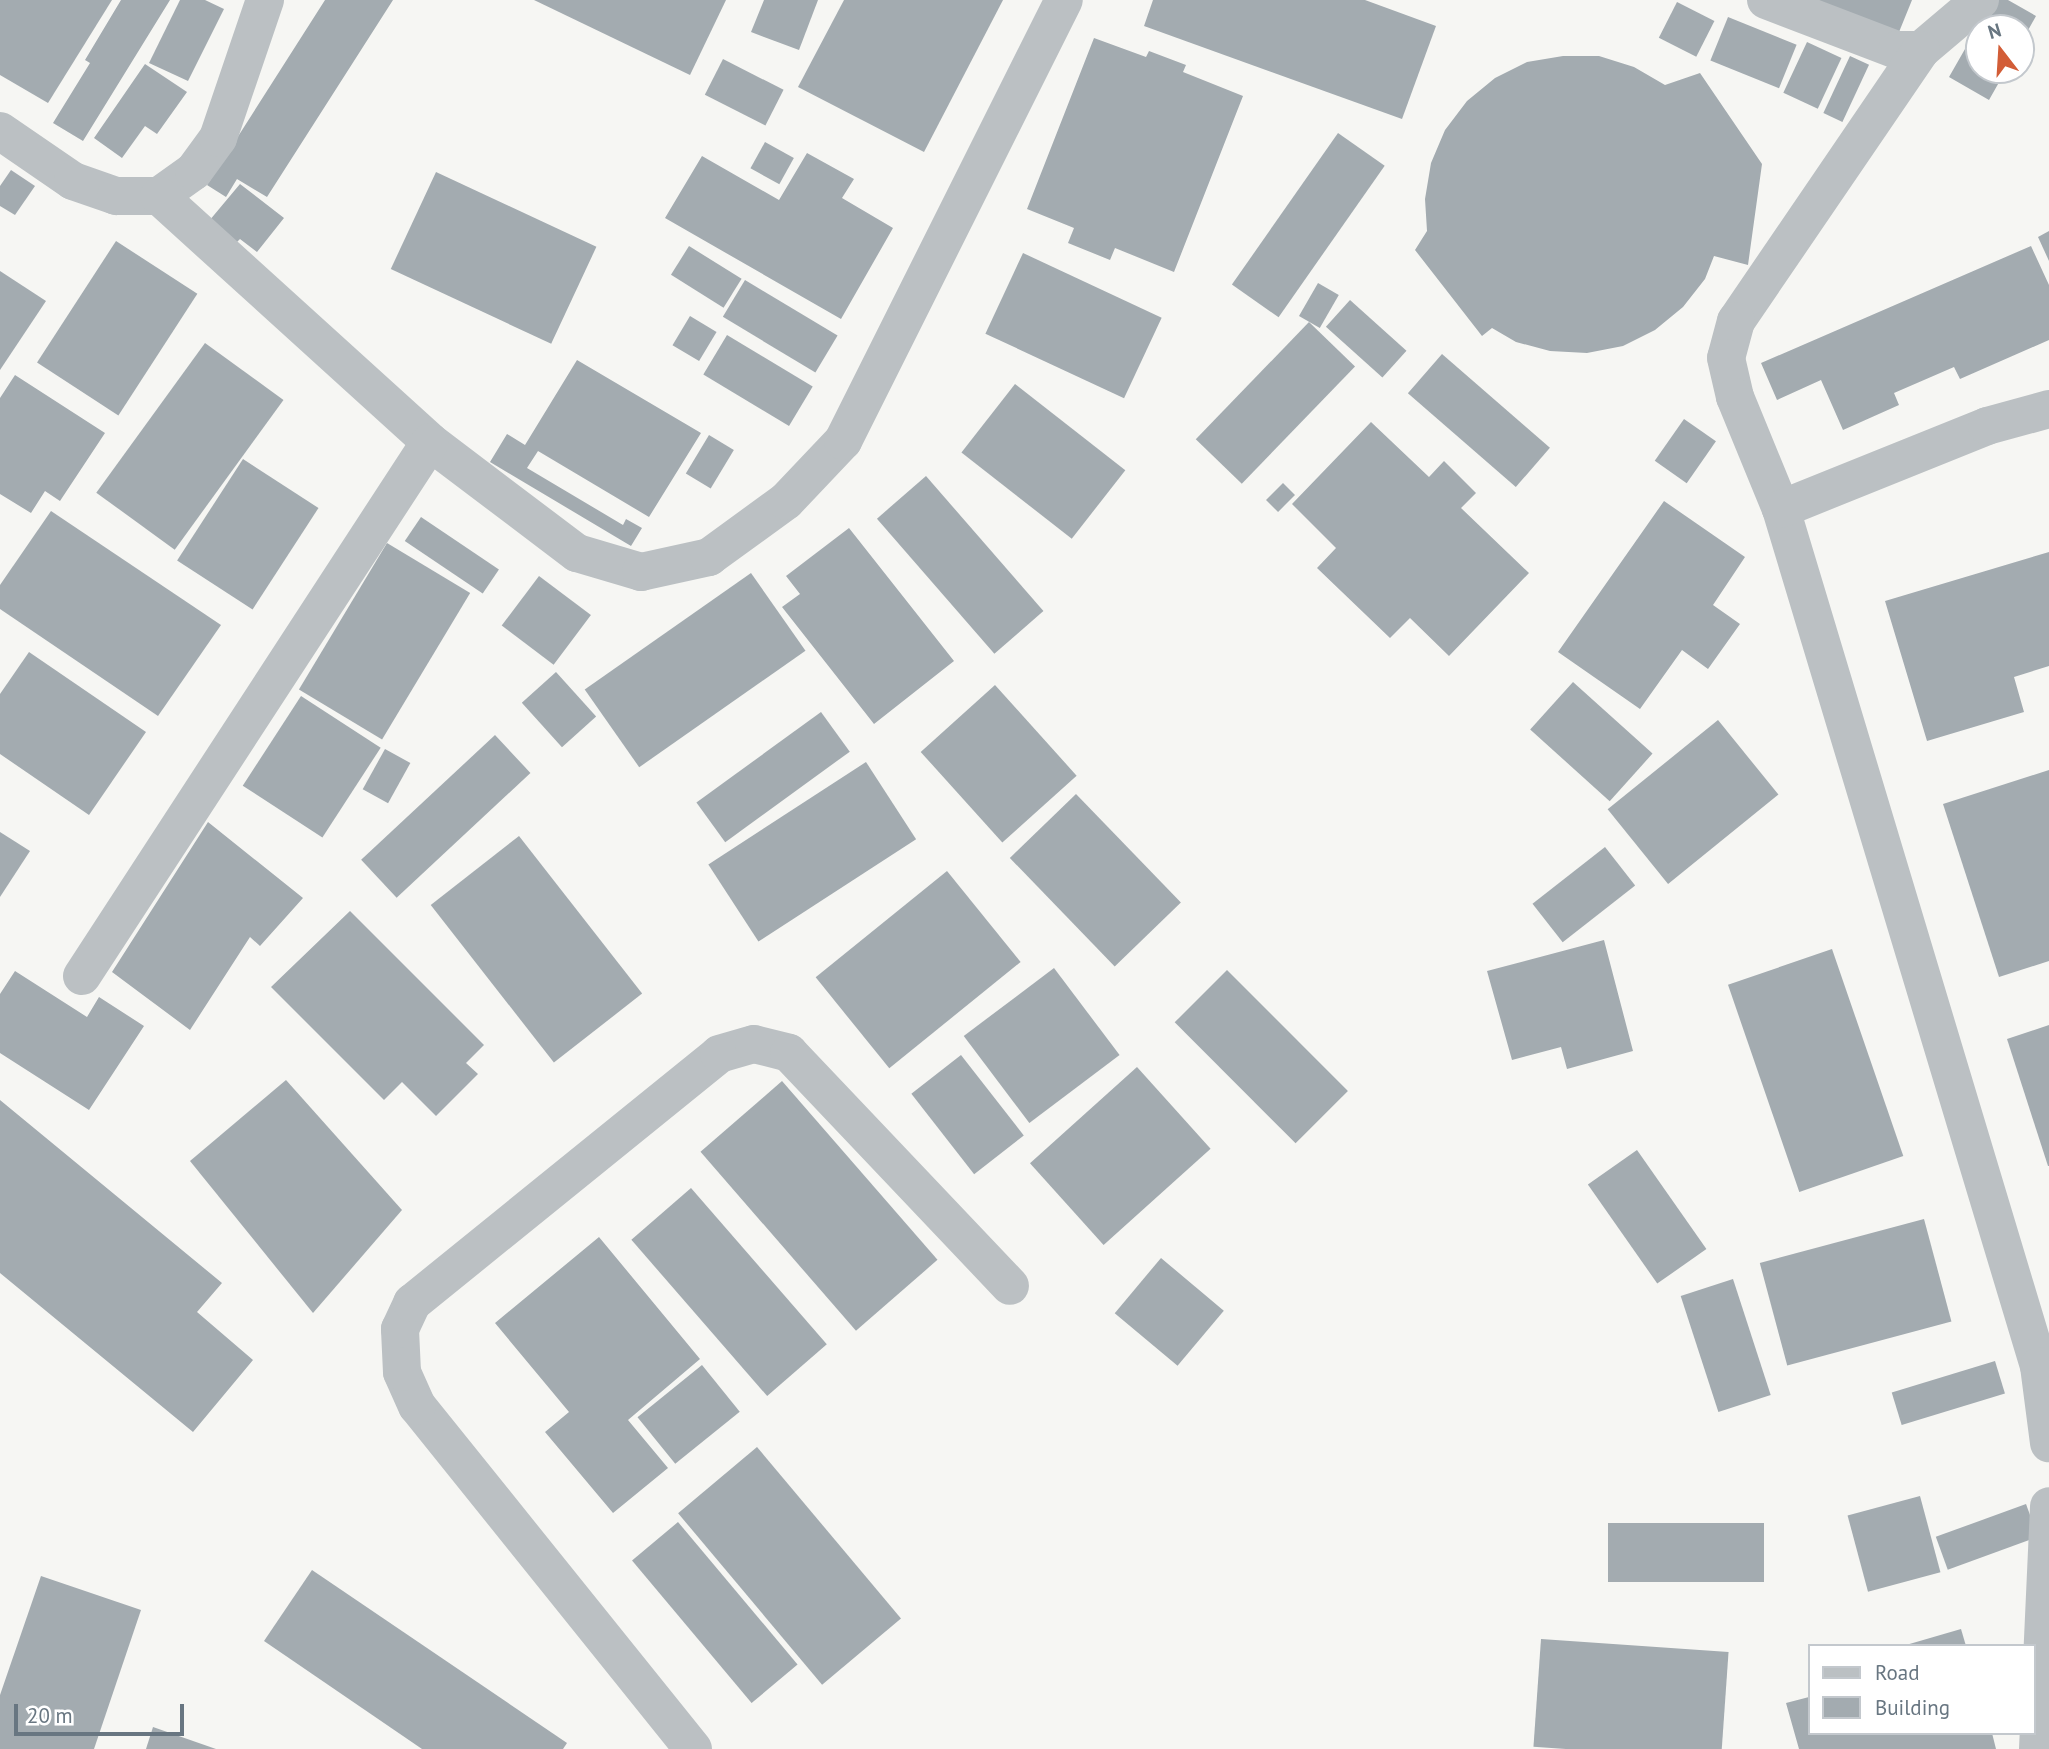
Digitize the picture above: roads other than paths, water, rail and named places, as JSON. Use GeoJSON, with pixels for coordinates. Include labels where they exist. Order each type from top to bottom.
{"type":"FeatureCollection","features":[{"type":"Feature","properties":{"kind":"street"},"geometry":{"type":"LineString","coordinates":[[0,131],[73,181],[116,196],[159,195],[194,171],[218,138],[265,0]]}},
{"type":"Feature","properties":{"kind":"street"},"geometry":{"type":"LineString","coordinates":[[159,195],[429,442],[577,553],[642,572],[709,557],[786,501],[843,441],[1064,0]]}},
{"type":"Feature","properties":{"kind":"street"},"geometry":{"type":"LineString","coordinates":[[1766,0],[1897,50],[1921,50]]}},
{"type":"Feature","properties":{"kind":"street"},"geometry":{"type":"LineString","coordinates":[[1980,0],[1921,50],[1736,321],[1727,358],[1735,397],[1781,509],[2039,1366],[2049,1443]]}},
{"type":"Feature","properties":{"kind":"street"},"geometry":{"type":"LineString","coordinates":[[1781,509],[1987,426],[2049,409]]}},
{"type":"Feature","properties":{"kind":"street"},"geometry":{"type":"LineString","coordinates":[[82,976],[429,442]]}},
{"type":"Feature","properties":{"kind":"street"},"geometry":{"type":"LineString","coordinates":[[694,1749],[417,1406],[402,1372],[400,1329],[412,1303],[719,1054],[754,1044],[789,1053],[1010,1286]]}},
{"type":"Feature","properties":{"kind":"street"},"geometry":{"type":"LineString","coordinates":[[2038,1749],[2049,1506]]}}]}
